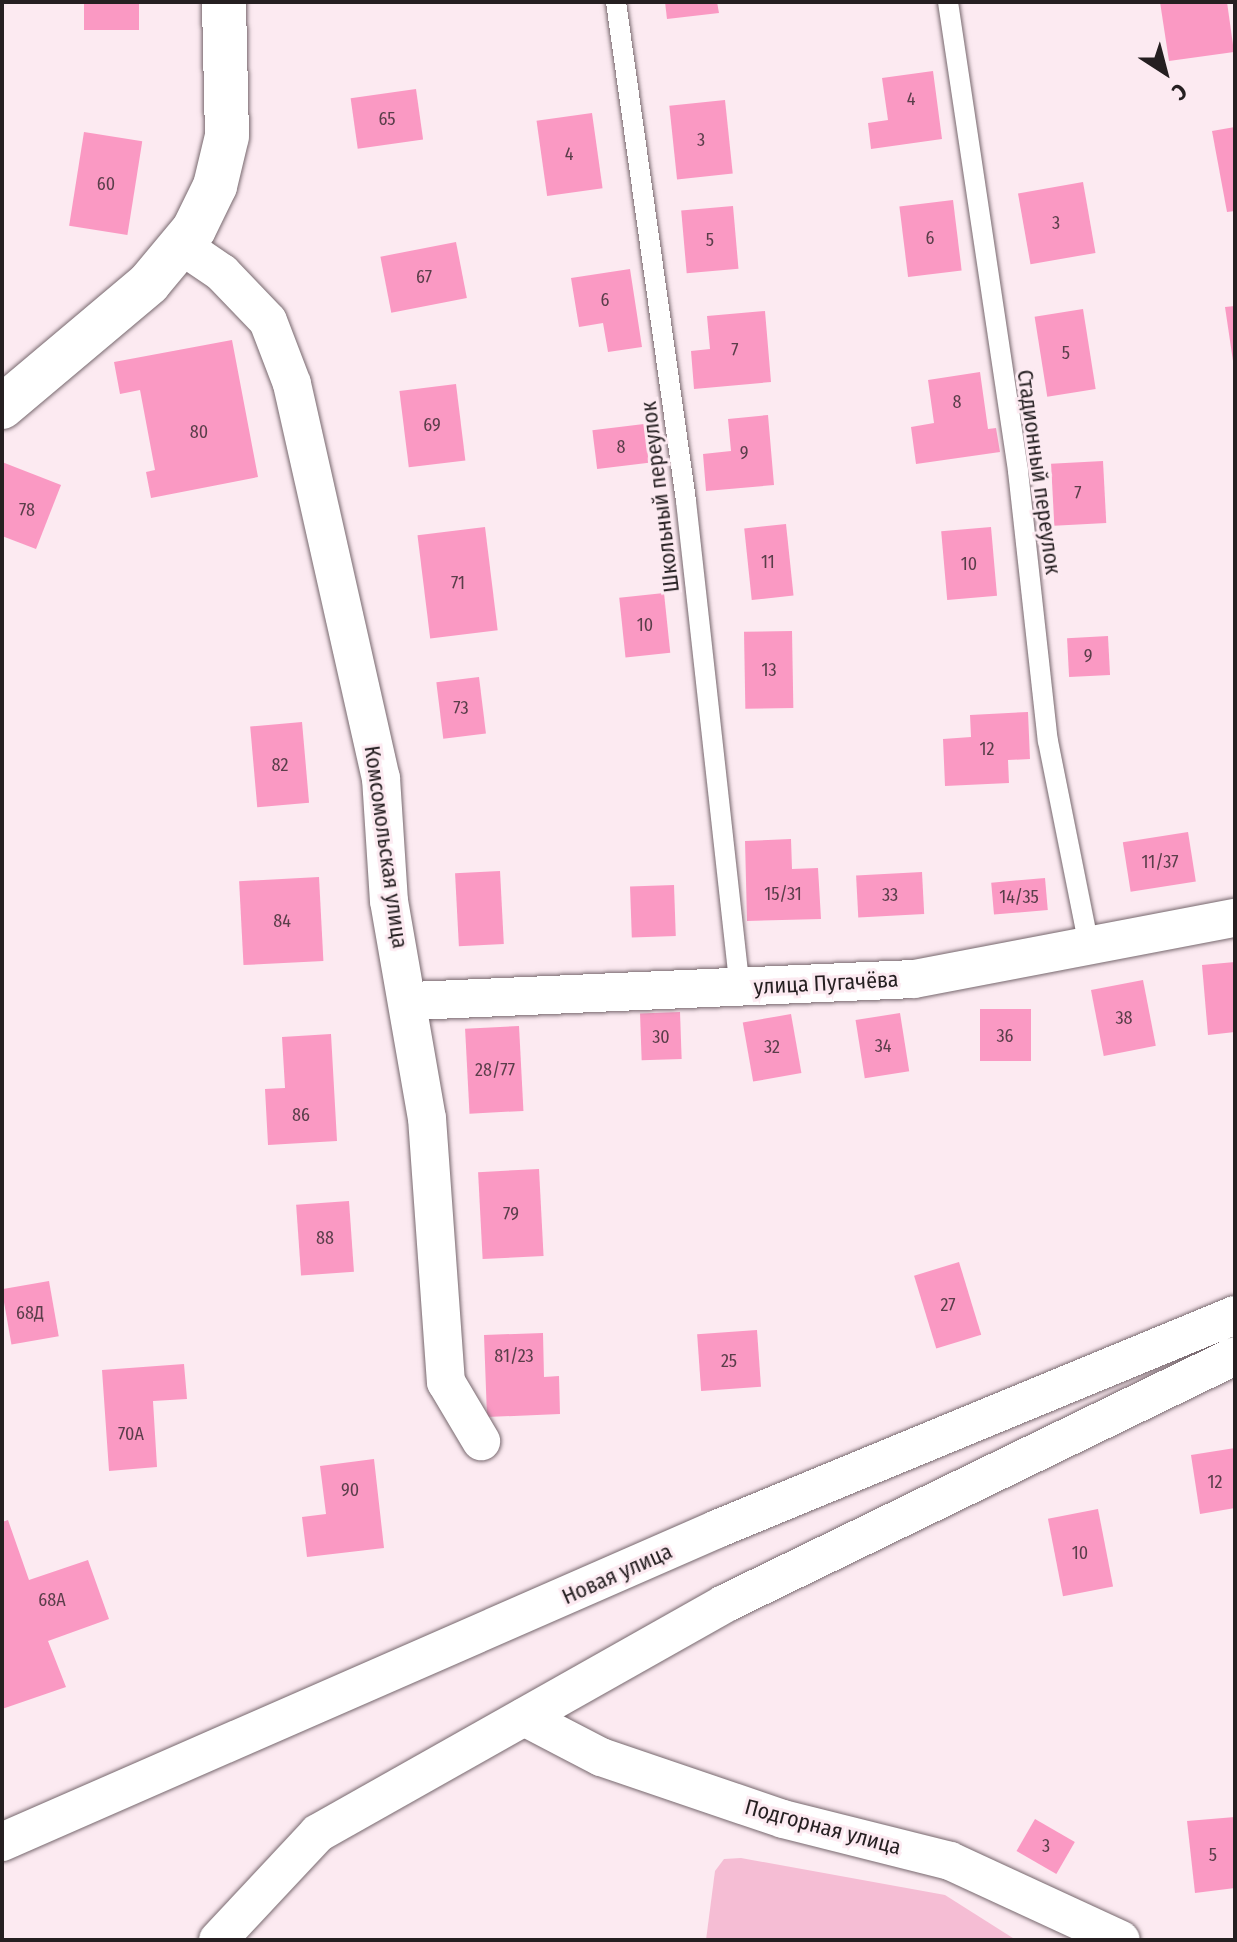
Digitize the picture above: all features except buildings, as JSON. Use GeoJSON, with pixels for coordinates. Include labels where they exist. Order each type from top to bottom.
{"type":"FeatureCollection","features":[{"type":"Feature","properties":{"kind":"main road"},"geometry":{"type":"LineString","coordinates":[[2,407],[149,283],[181,245],[215,186],[227,136],[224,2]]}},
{"type":"Feature","properties":{"kind":"street","name":"Комсомольская улица"},"geometry":{"type":"LineString","coordinates":[[181,245],[222,273],[268,321],[292,384],[381,778],[389,901],[412,1001],[446,1382],[481,1441]]}},
{"type":"Feature","properties":{"kind":"street","name":"улица Пугачёва"},"geometry":{"type":"LineString","coordinates":[[412,1001],[914,979],[1235,918]]}},
{"type":"Feature","properties":{"kind":"street","name":"Новая улица"},"geometry":{"type":"LineString","coordinates":[[2,1842],[717,1529],[1235,1315]]}},
{"type":"Feature","properties":{"kind":"street"},"geometry":{"type":"LineString","coordinates":[[218,1940],[318,1833],[724,1604],[1235,1356]]}},
{"type":"Feature","properties":{"kind":"street","name":"Подгорная улица"},"geometry":{"type":"LineString","coordinates":[[524,1717],[601,1757],[783,1819],[950,1861],[1121,1940]]}},
{"type":"Feature","properties":{"kind":"lane","name":"Школьный переулок"},"geometry":{"type":"LineString","coordinates":[[616,2],[686,501],[740,987]]}},
{"type":"Feature","properties":{"kind":"lane","name":"Стадионный переулок"},"geometry":{"type":"LineString","coordinates":[[948,2],[1018,471],[1048,741],[1089,947]]}},
{"type":"Feature","properties":{"kind":"shaded area"},"geometry":{"type":"Polygon","coordinates":[[[741,1858],[945,1895],[1016,1940],[706,1940],[715,1871],[724,1859],[741,1858]]]}}]}
